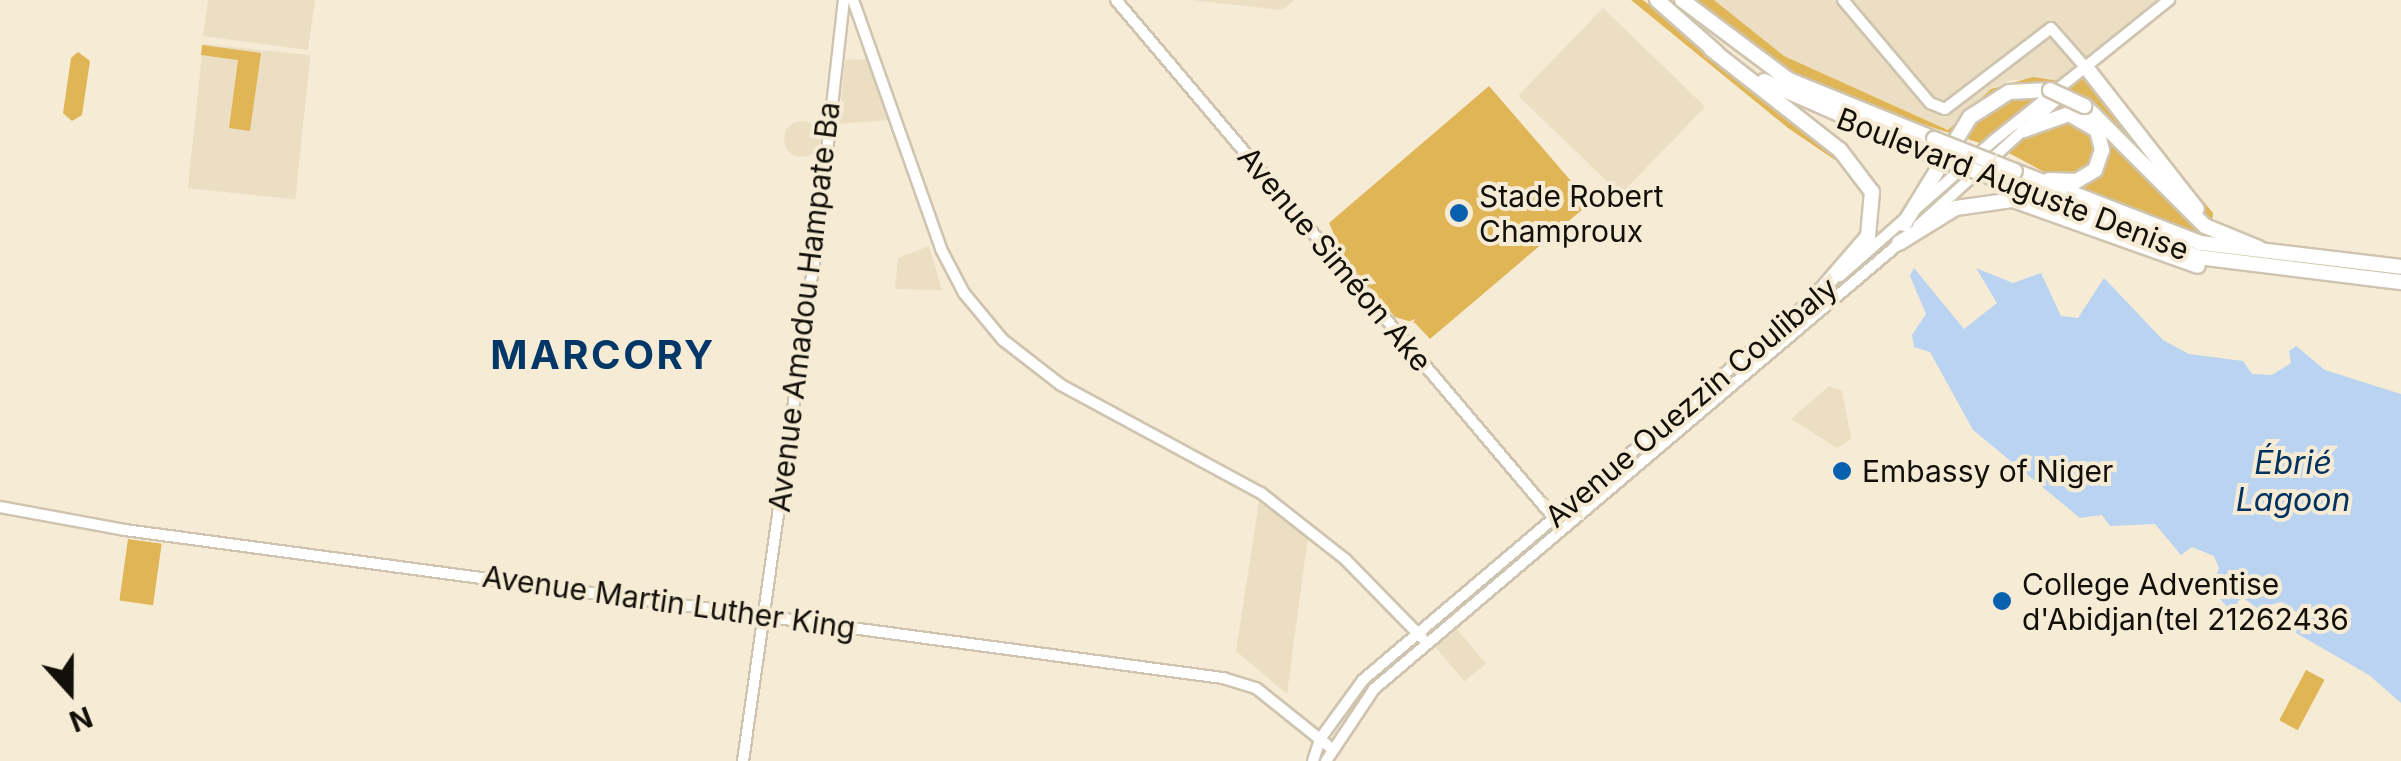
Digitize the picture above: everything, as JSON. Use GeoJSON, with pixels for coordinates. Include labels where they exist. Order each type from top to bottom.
{"type":"FeatureCollection","features":[{"type":"Feature","properties":{"kind":"highway","name":"Boulevard Auguste Denise"},"geometry":{"type":"LineString","coordinates":[[1658,0],[1711,49],[1782,92],[2154,230],[2283,256],[2401,267]]}},
{"type":"Feature","properties":{"kind":"highway","name":"Boulevard Auguste Denise"},"geometry":{"type":"LineString","coordinates":[[1682,0],[1788,80],[1931,146]]}},
{"type":"Feature","properties":{"kind":"highway"},"geometry":{"type":"LineString","coordinates":[[1711,49],[1840,150],[1872,192],[1875,217],[1868,236],[1819,293]]}},
{"type":"Feature","properties":{"kind":"highway"},"geometry":{"type":"LineString","coordinates":[[2089,67],[2189,200],[2242,242]]}},
{"type":"Feature","properties":{"kind":"highway"},"geometry":{"type":"LineString","coordinates":[[1904,224],[1970,118],[2010,92],[2050,90],[2085,106],[2190,214],[2242,242],[2283,256]]}},
{"type":"Feature","properties":{"kind":"highway"},"geometry":{"type":"LineString","coordinates":[[2012,177],[2077,181],[2100,160],[2097,130],[2080,116],[2048,117],[2024,130]]}},
{"type":"Feature","properties":{"kind":"highway","name":"Boulevard Auguste Denise"},"geometry":{"type":"LineString","coordinates":[[2012,177],[2198,257],[2263,270],[2401,282]]}},
{"type":"Feature","properties":{"kind":"highway"},"geometry":{"type":"LineString","coordinates":[[1900,242],[1956,208],[2013,200],[2195,266],[2263,270]]}},
{"type":"Feature","properties":{"kind":"street","name":"Avenue Amadou Hampate Ba"},"geometry":{"type":"LineString","coordinates":[[742,761],[809,286],[844,0]]}},
{"type":"Feature","properties":{"kind":"street"},"geometry":{"type":"LineString","coordinates":[[853,0],[941,250],[964,294],[1004,340],[1060,385],[1261,492],[1346,560],[1422,638]]}},
{"type":"Feature","properties":{"kind":"street","name":"Avenue Siméon Ake"},"geometry":{"type":"LineString","coordinates":[[1116,0],[1554,518]]}},
{"type":"Feature","properties":{"kind":"street"},"geometry":{"type":"LineString","coordinates":[[1843,0],[1930,103],[1944,109],[2051,28],[2089,67]]}},
{"type":"Feature","properties":{"kind":"street","name":"Avenue Ouezzin Coulibaly"},"geometry":{"type":"LineString","coordinates":[[1326,761],[1330,748],[1374,689],[1422,638],[1554,518],[2169,0]]}},
{"type":"Feature","properties":{"kind":"street","name":"Avenue Ouezzin Coulibaly"},"geometry":{"type":"LineString","coordinates":[[1313,761],[1320,739],[1363,680],[1422,638],[1900,242],[2089,67]]}},
{"type":"Feature","properties":{"kind":"street","name":"Avenue Martin Luther King"},"geometry":{"type":"LineString","coordinates":[[0,507],[125,530],[1243,682],[1330,748]]}},
{"type":"Feature","properties":{"kind":"shaded area"},"geometry":{"type":"Polygon","coordinates":[[[208,0],[315,0],[308,50],[203,36],[208,0]]]}},
{"type":"Feature","properties":{"kind":"shaded area"},"geometry":{"type":"Polygon","coordinates":[[[1192,0],[1294,0],[1282,10],[1192,0]]]}},
{"type":"Feature","properties":{"kind":"shaded area"},"geometry":{"type":"Polygon","coordinates":[[[1631,0],[1643,0],[1840,154],[1835,160],[1788,128],[1631,0]]]}},
{"type":"Feature","properties":{"kind":"shaded area"},"geometry":{"type":"Polygon","coordinates":[[[1690,0],[1714,0],[1784,56],[1948,130],[1991,89],[2033,77],[2059,81],[2086,60],[2213,213],[2211,239],[2083,193],[2007,152],[1825,92],[1790,76],[1690,0]]]}},
{"type":"Feature","properties":{"kind":"shaded area"},"geometry":{"type":"Polygon","coordinates":[[[1714,0],[2157,0],[2059,81],[2011,80],[1991,89],[1949,130],[1784,56],[1714,0]]]}},
{"type":"Feature","properties":{"kind":"shaded area"},"geometry":{"type":"Polygon","coordinates":[[[1603,8],[1705,107],[1620,194],[1518,96],[1603,8]]]}},
{"type":"Feature","properties":{"kind":"shaded area"},"geometry":{"type":"Polygon","coordinates":[[[203,44],[310,55],[295,199],[188,188],[203,44]]]}},
{"type":"Feature","properties":{"kind":"shaded area"},"geometry":{"type":"Polygon","coordinates":[[[202,45],[261,53],[250,131],[229,128],[238,60],[201,55],[202,45]]]}},
{"type":"Feature","properties":{"kind":"shaded area"},"geometry":{"type":"Polygon","coordinates":[[[78,52],[90,61],[82,115],[72,121],[63,113],[71,58],[78,52]]]}},
{"type":"Feature","properties":{"kind":"shaded area"},"geometry":{"type":"Polygon","coordinates":[[[866,59],[888,120],[839,124],[845,60],[866,59]]]}},
{"type":"Feature","properties":{"kind":"shaded area","name":"Stade Robert Champroux"},"geometry":{"type":"Polygon","coordinates":[[[1489,86],[1590,203],[1430,339],[1415,323],[1395,317],[1345,259],[1329,223],[1489,86]]]}},
{"type":"Feature","properties":{"kind":"shaded area"},"geometry":{"type":"Polygon","coordinates":[[[802,121],[815,126],[820,139],[815,152],[802,157],[789,152],[784,139],[789,126],[802,121]]]}},
{"type":"Feature","properties":{"kind":"shaded area"},"geometry":{"type":"Polygon","coordinates":[[[929,246],[942,290],[895,289],[898,258],[929,246]]]}},
{"type":"Feature","properties":{"kind":"shaded area"},"geometry":{"type":"Polygon","coordinates":[[[1829,386],[1842,391],[1851,439],[1837,448],[1791,419],[1829,386]]]}},
{"type":"Feature","properties":{"kind":"shaded area"},"geometry":{"type":"Polygon","coordinates":[[[1259,501],[1308,537],[1287,694],[1236,651],[1259,501]]]}},
{"type":"Feature","properties":{"kind":"shaded area"},"geometry":{"type":"Polygon","coordinates":[[[128,539],[162,544],[153,605],[119,600],[128,539]]]}},
{"type":"Feature","properties":{"kind":"shaded area"},"geometry":{"type":"Polygon","coordinates":[[[1457,629],[1486,663],[1464,681],[1436,647],[1457,629]]]}},
{"type":"Feature","properties":{"kind":"shaded area"},"geometry":{"type":"Polygon","coordinates":[[[2306,670],[2325,680],[2298,730],[2279,720],[2306,670]]]}},
{"type":"Feature","properties":{"kind":"water","name":"Ébrié Lagoon"},"geometry":{"type":"Polygon","coordinates":[[[1914,268],[1964,329],[1997,303],[1976,268],[2013,283],[2041,273],[2061,316],[2078,318],[2104,278],[2163,340],[2189,354],[2243,361],[2252,374],[2272,375],[2291,363],[2289,351],[2296,346],[2325,370],[2401,394],[2401,703],[2369,675],[2296,633],[2300,615],[2282,602],[2257,608],[2242,597],[2231,611],[2211,589],[2219,568],[2214,556],[2192,547],[2181,555],[2155,524],[2110,526],[2102,515],[2080,518],[1973,430],[1930,352],[1914,347],[1912,335],[1926,314],[1910,276],[1914,268]]]}},
{"type":"Feature","properties":{"kind":"place","name":"Stade Robert Champroux"},"geometry":{"type":"Point","coordinates":[1459,213]}},
{"type":"Feature","properties":{"kind":"place","name":"Embassy of Niger"},"geometry":{"type":"Point","coordinates":[1842,471]}},
{"type":"Feature","properties":{"kind":"place","name":"College Adventise d'Abidjan(tel 21262436"},"geometry":{"type":"Point","coordinates":[2002,601]}},
{"type":"Feature","properties":{"kind":"district","name":"MARCORY"},"geometry":{"type":"Point","coordinates":[603,355]}}]}
